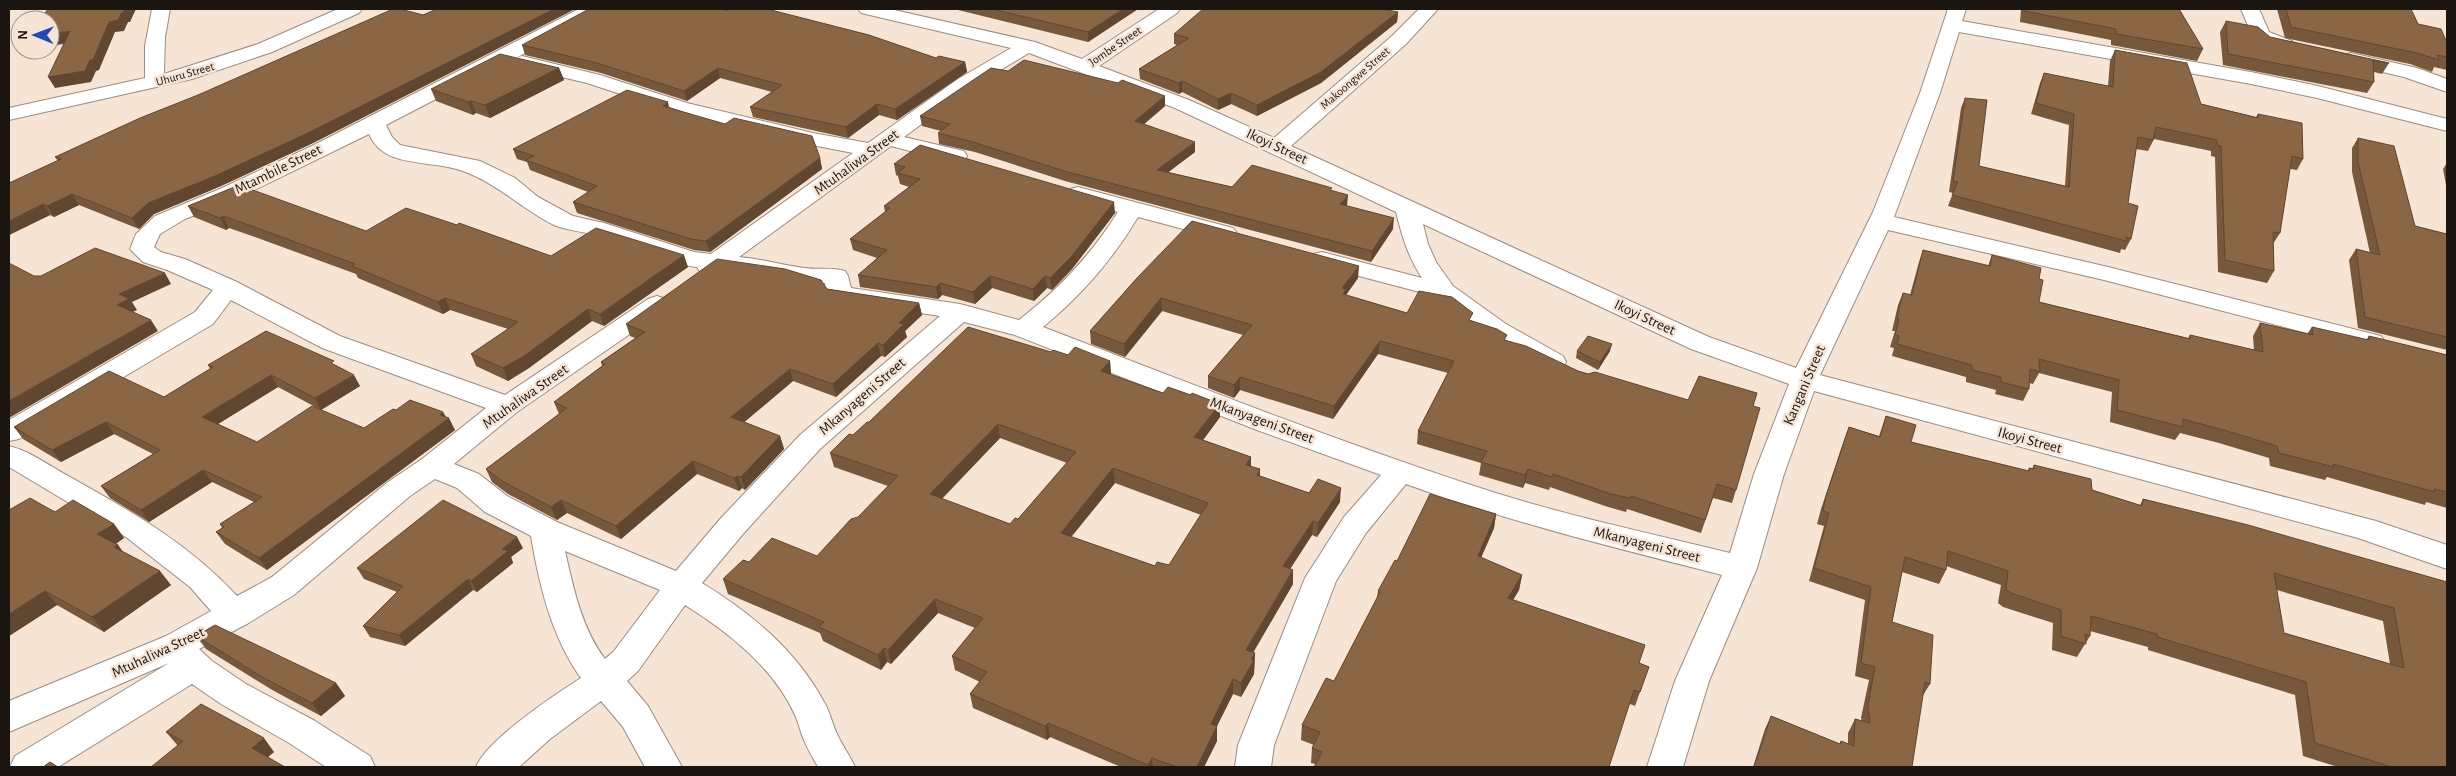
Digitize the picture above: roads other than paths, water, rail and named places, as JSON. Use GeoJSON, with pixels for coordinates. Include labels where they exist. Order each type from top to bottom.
{"type":"FeatureCollection","features":[{"type":"Feature","properties":{"kind":"street"},"geometry":{"type":"LineString","coordinates":[[155,83],[154,63],[157,24],[162,9]]}},
{"type":"Feature","properties":{"kind":"street","name":"Uhuru Street"},"geometry":{"type":"LineString","coordinates":[[9,114],[155,83],[265,48],[354,9]]}},
{"type":"Feature","properties":{"kind":"street","name":"Mtambile Street"},"geometry":{"type":"LineString","coordinates":[[507,406],[466,388],[332,342],[228,288],[152,256],[142,249],[145,236],[156,226],[176,215],[229,194],[374,122],[592,9]]}},
{"type":"Feature","properties":{"kind":"street","name":"Ikoyi Street"},"geometry":{"type":"LineString","coordinates":[[868,9],[1028,46],[1182,104],[1278,146],[1700,343],[1804,380],[2365,529],[2447,557]]}},
{"type":"Feature","properties":{"kind":"street","name":"Jombe Street"},"geometry":{"type":"LineString","coordinates":[[1085,66],[1171,9]]}},
{"type":"Feature","properties":{"kind":"street","name":"Makoongwe Street"},"geometry":{"type":"LineString","coordinates":[[1278,146],[1344,86],[1399,40],[1429,9]]}},
{"type":"Feature","properties":{"kind":"street"},"geometry":{"type":"LineString","coordinates":[[2250,9],[2257,22],[2257,32],[2261,36],[2272,42],[2300,49]]}},
{"type":"Feature","properties":{"kind":"street"},"geometry":{"type":"LineString","coordinates":[[1955,17],[2318,92],[2447,125]]}},
{"type":"Feature","properties":{"kind":"street","name":"Kangani Street"},"geometry":{"type":"LineString","coordinates":[[1664,767],[1692,681],[1741,568],[1769,474],[1804,380],[1881,221],[1930,93],[1955,17]]}},
{"type":"Feature","properties":{"kind":"street","name":"Mtuhaliwa Street"},"geometry":{"type":"LineString","coordinates":[[9,717],[185,655],[234,614],[283,586],[399,489],[432,466],[507,406],[683,286],[965,83],[1028,46]]}},
{"type":"Feature","properties":{"kind":"street"},"geometry":{"type":"LineString","coordinates":[[2335,55],[2410,72],[2447,86]]}},
{"type":"Feature","properties":{"kind":"street"},"geometry":{"type":"LineString","coordinates":[[500,57],[593,79],[682,108],[812,139],[880,144],[975,162]]}},
{"type":"Feature","properties":{"kind":"street"},"geometry":{"type":"LineString","coordinates":[[374,122],[382,140],[392,150],[472,166],[507,182],[530,202],[565,221],[596,228],[691,259],[718,261],[807,276],[836,276],[839,294],[960,312]]}},
{"type":"Feature","properties":{"kind":"street"},"geometry":{"type":"LineString","coordinates":[[1056,188],[1247,239]]}},
{"type":"Feature","properties":{"kind":"street"},"geometry":{"type":"LineString","coordinates":[[1024,329],[1061,300],[1110,244],[1132,208]]}},
{"type":"Feature","properties":{"kind":"street"},"geometry":{"type":"LineString","coordinates":[[1408,208],[1416,244],[1424,262],[1444,291],[1497,330],[1547,359],[1578,373]]}},
{"type":"Feature","properties":{"kind":"street"},"geometry":{"type":"LineString","coordinates":[[1881,221],[2108,274],[2393,347]]}},
{"type":"Feature","properties":{"kind":"street"},"geometry":{"type":"LineString","coordinates":[[1304,254],[1444,291]]}},
{"type":"Feature","properties":{"kind":"street"},"geometry":{"type":"LineString","coordinates":[[9,432],[204,318],[228,288]]}},
{"type":"Feature","properties":{"kind":"street","name":"Mkanyageni Street"},"geometry":{"type":"LineString","coordinates":[[494,767],[537,728],[568,704],[603,682],[626,661],[681,586],[732,526],[810,442],[960,312],[1024,329],[1267,423],[1476,497],[1605,534],[1741,568]]}},
{"type":"Feature","properties":{"kind":"street"},"geometry":{"type":"LineString","coordinates":[[9,456],[28,464],[54,482],[137,529],[201,578],[234,614]]}},
{"type":"Feature","properties":{"kind":"street"},"geometry":{"type":"LineString","coordinates":[[432,466],[468,481],[496,504],[546,530],[681,586],[726,614],[755,638],[786,672],[811,710],[821,739],[837,767]]}},
{"type":"Feature","properties":{"kind":"street"},"geometry":{"type":"LineString","coordinates":[[1253,767],[1256,745],[1321,578],[1355,525],[1401,471]]}},
{"type":"Feature","properties":{"kind":"street"},"geometry":{"type":"LineString","coordinates":[[546,530],[551,562],[576,638],[586,660],[603,682],[624,702],[664,767]]}},
{"type":"Feature","properties":{"kind":"street"},"geometry":{"type":"LineString","coordinates":[[28,767],[185,655],[244,700],[304,733],[357,767]]}}]}
